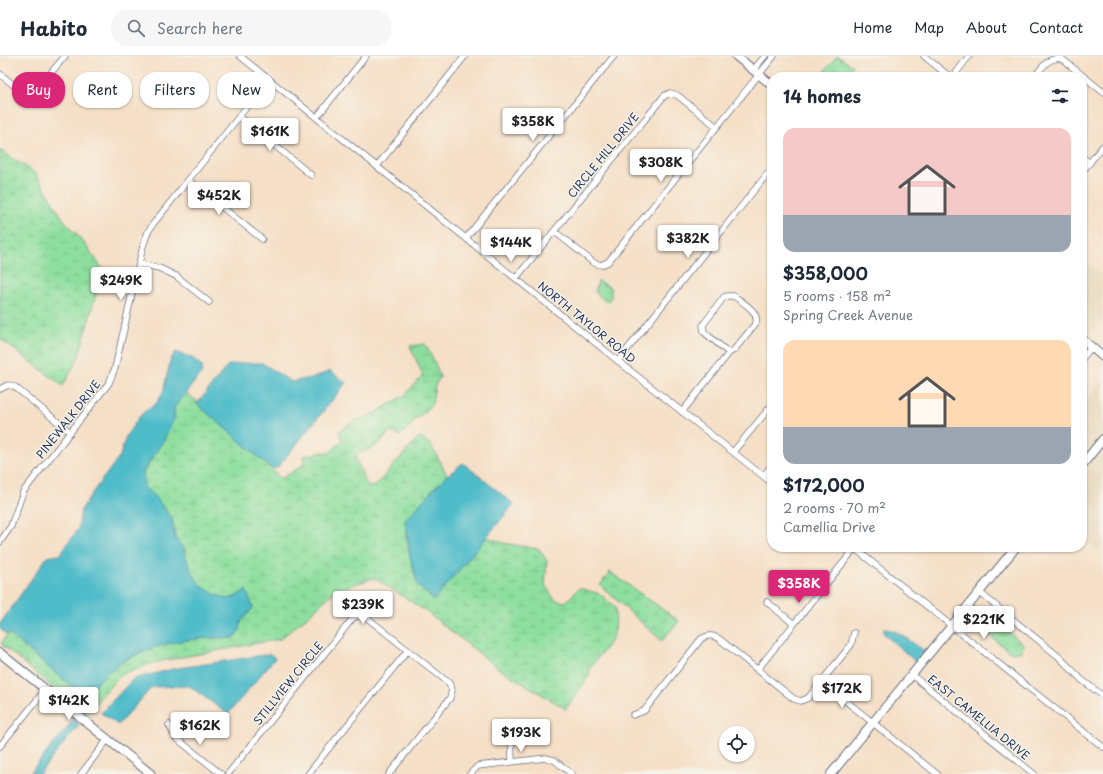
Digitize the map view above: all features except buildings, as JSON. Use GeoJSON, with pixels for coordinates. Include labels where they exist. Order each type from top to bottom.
{"type":"FeatureCollection","features":[{"type":"Feature","properties":{"kind":"street"},"geometry":{"type":"LineString","coordinates":[[0,74],[22,92],[34,93],[65,56]]}},
{"type":"Feature","properties":{"kind":"street","name":"NORTH TAYLOR ROAD"},"geometry":{"type":"LineString","coordinates":[[240,56],[260,72]]}},
{"type":"Feature","properties":{"kind":"street"},"geometry":{"type":"LineString","coordinates":[[317,117],[366,56]]}},
{"type":"Feature","properties":{"kind":"street"},"geometry":{"type":"LineString","coordinates":[[377,166],[465,56]]}},
{"type":"Feature","properties":{"kind":"street"},"geometry":{"type":"LineString","coordinates":[[466,238],[614,56]]}},
{"type":"Feature","properties":{"kind":"street"},"geometry":{"type":"LineString","coordinates":[[736,56],[767,81]]}},
{"type":"Feature","properties":{"kind":"street"},"geometry":{"type":"LineString","coordinates":[[554,231],[594,263],[601,265],[608,262],[718,127],[756,73],[765,56]]}},
{"type":"Feature","properties":{"kind":"street"},"geometry":{"type":"LineString","coordinates":[[756,73],[774,56]]}},
{"type":"Feature","properties":{"kind":"street"},"geometry":{"type":"LineString","coordinates":[[924,56],[945,72]]}},
{"type":"Feature","properties":{"kind":"street"},"geometry":{"type":"LineString","coordinates":[[955,72],[969,56]]}},
{"type":"Feature","properties":{"kind":"street"},"geometry":{"type":"LineString","coordinates":[[1038,72],[1047,61],[1058,58],[1062,59],[1078,72]]}},
{"type":"Feature","properties":{"kind":"street"},"geometry":{"type":"LineString","coordinates":[[1087,79],[1103,92]]}},
{"type":"Feature","properties":{"kind":"street","name":"NORTH TAYLOR ROAD"},"geometry":{"type":"LineString","coordinates":[[275,84],[618,361],[767,479]]}},
{"type":"Feature","properties":{"kind":"street","name":"CIRCLE HILL DRIVE"},"geometry":{"type":"LineString","coordinates":[[516,278],[667,94],[674,93],[678,95],[718,127]]}},
{"type":"Feature","properties":{"kind":"street","name":"PINEWALK DRIVE"},"geometry":{"type":"LineString","coordinates":[[0,542],[11,526],[23,492],[104,390],[112,375],[115,368],[143,246],[148,232],[247,108]]}},
{"type":"Feature","properties":{"kind":"street"},"geometry":{"type":"LineString","coordinates":[[240,117],[311,174]]}},
{"type":"Feature","properties":{"kind":"street"},"geometry":{"type":"LineString","coordinates":[[1087,166],[1103,146]]}},
{"type":"Feature","properties":{"kind":"street"},"geometry":{"type":"LineString","coordinates":[[618,361],[767,174]]}},
{"type":"Feature","properties":{"kind":"street"},"geometry":{"type":"LineString","coordinates":[[188,180],[262,239]]}},
{"type":"Feature","properties":{"kind":"street"},"geometry":{"type":"LineString","coordinates":[[139,264],[158,268],[176,276],[209,302]]}},
{"type":"Feature","properties":{"kind":"street"},"geometry":{"type":"LineString","coordinates":[[682,412],[756,323],[757,319],[755,313],[734,296],[724,297],[703,325],[704,332],[730,353]]}},
{"type":"Feature","properties":{"kind":"street"},"geometry":{"type":"LineString","coordinates":[[1087,343],[1103,357]]}},
{"type":"Feature","properties":{"kind":"street"},"geometry":{"type":"LineString","coordinates":[[1087,352],[1091,347]]}},
{"type":"Feature","properties":{"kind":"street"},"geometry":{"type":"LineString","coordinates":[[0,389],[8,385],[15,387],[70,432]]}},
{"type":"Feature","properties":{"kind":"street"},"geometry":{"type":"LineString","coordinates":[[734,452],[767,411]]}},
{"type":"Feature","properties":{"kind":"street"},"geometry":{"type":"LineString","coordinates":[[1087,459],[1103,440]]}},
{"type":"Feature","properties":{"kind":"street"},"geometry":{"type":"LineString","coordinates":[[764,476],[767,472]]}},
{"type":"Feature","properties":{"kind":"street"},"geometry":{"type":"LineString","coordinates":[[757,670],[850,552]]}},
{"type":"Feature","properties":{"kind":"street"},"geometry":{"type":"LineString","coordinates":[[860,552],[1103,747]]}},
{"type":"Feature","properties":{"kind":"street"},"geometry":{"type":"LineString","coordinates":[[831,774],[1012,552]]}},
{"type":"Feature","properties":{"kind":"street"},"geometry":{"type":"LineString","coordinates":[[979,592],[1058,656],[1082,680],[1103,696]]}},
{"type":"Feature","properties":{"kind":"street"},"geometry":{"type":"LineString","coordinates":[[767,602],[794,624]]}},
{"type":"Feature","properties":{"kind":"street","name":"STILLVIEW CIRCLE"},"geometry":{"type":"LineString","coordinates":[[228,774],[356,616],[363,615],[451,686],[452,694],[389,774]]}},
{"type":"Feature","properties":{"kind":"street"},"geometry":{"type":"LineString","coordinates":[[633,715],[644,711],[704,636],[714,636],[718,638],[797,700],[805,700],[822,682],[851,645],[854,633]]}},
{"type":"Feature","properties":{"kind":"street"},"geometry":{"type":"LineString","coordinates":[[308,774],[408,650]]}},
{"type":"Feature","properties":{"kind":"street"},"geometry":{"type":"LineString","coordinates":[[0,653],[151,774]]}},
{"type":"Feature","properties":{"kind":"street","name":"EAST CAMELLIA DRIVE"},"geometry":{"type":"LineString","coordinates":[[912,675],[1034,774]]}},
{"type":"Feature","properties":{"kind":"street"},"geometry":{"type":"LineString","coordinates":[[822,682],[937,774]]}},
{"type":"Feature","properties":{"kind":"street"},"geometry":{"type":"LineString","coordinates":[[0,746],[45,690]]}},
{"type":"Feature","properties":{"kind":"street"},"geometry":{"type":"LineString","coordinates":[[169,725],[176,738],[221,774]]}},
{"type":"Feature","properties":{"kind":"street"},"geometry":{"type":"LineString","coordinates":[[511,732],[512,762]]}},
{"type":"Feature","properties":{"kind":"street"},"geometry":{"type":"LineString","coordinates":[[82,774],[108,740]]}},
{"type":"Feature","properties":{"kind":"street"},"geometry":{"type":"LineString","coordinates":[[470,774],[478,766],[546,758],[554,760],[572,774]]}},
{"type":"Feature","properties":{"kind":"shaded area"},"geometry":{"type":"Polygon","coordinates":[[[1090,265],[1103,276],[1103,318],[1087,337],[1087,269],[1090,265]]]}},
{"type":"Feature","properties":{"kind":"shaded area"},"geometry":{"type":"Polygon","coordinates":[[[1103,380],[1103,435],[1087,455],[1087,399],[1103,380]]]}},
{"type":"Feature","properties":{"kind":"shaded area"},"geometry":{"type":"Polygon","coordinates":[[[1103,444],[1103,544],[1097,551],[1087,543],[1087,464],[1103,444]]]}},
{"type":"Feature","properties":{"kind":"green space"},"geometry":{"type":"Polygon","coordinates":[[[837,56],[853,66],[849,72],[824,72],[837,56]]]}},
{"type":"Feature","properties":{"kind":"green space"},"geometry":{"type":"Polygon","coordinates":[[[0,150],[36,174],[63,219],[81,239],[103,269],[78,359],[63,386],[0,339],[0,150]]]}},
{"type":"Feature","properties":{"kind":"green space"},"geometry":{"type":"Polygon","coordinates":[[[598,281],[611,288],[611,297],[607,303],[595,292],[598,281]]]}},
{"type":"Feature","properties":{"kind":"green space"},"geometry":{"type":"Polygon","coordinates":[[[425,344],[435,363],[440,377],[435,385],[432,404],[400,436],[390,432],[379,444],[355,456],[367,486],[374,487],[419,437],[431,445],[447,475],[431,491],[406,533],[418,586],[434,600],[487,537],[503,543],[539,549],[547,561],[545,585],[555,600],[566,602],[579,588],[600,594],[615,607],[616,620],[612,638],[589,668],[589,676],[566,709],[498,668],[424,610],[374,578],[336,590],[307,617],[280,639],[156,662],[120,675],[85,715],[1,644],[8,633],[83,696],[118,664],[135,655],[162,645],[176,642],[205,638],[233,638],[240,630],[241,621],[253,608],[246,590],[235,597],[227,599],[214,594],[200,585],[191,571],[183,549],[175,538],[172,519],[156,498],[144,487],[143,473],[163,441],[174,419],[174,407],[186,393],[198,402],[197,404],[272,469],[281,479],[304,464],[303,456],[323,452],[329,453],[342,441],[339,431],[357,420],[374,414],[405,395],[423,375],[410,346],[425,344]]]}},
{"type":"Feature","properties":{"kind":"green space"},"geometry":{"type":"Polygon","coordinates":[[[610,572],[679,621],[662,641],[600,585],[610,572]]]}},
{"type":"Feature","properties":{"kind":"green space"},"geometry":{"type":"Polygon","coordinates":[[[995,620],[1024,645],[1020,652],[1011,653],[980,628],[984,621],[995,620]]]}},
{"type":"Feature","properties":{"kind":"water"},"geometry":{"type":"Polygon","coordinates":[[[176,352],[192,358],[202,366],[202,373],[174,407],[174,419],[163,441],[143,472],[144,487],[156,498],[172,519],[175,538],[183,548],[191,571],[200,585],[214,594],[227,599],[235,597],[246,590],[253,608],[241,621],[240,630],[233,638],[205,638],[176,642],[162,645],[135,655],[118,664],[83,696],[8,633],[7,635],[0,629],[0,624],[47,557],[59,555],[78,529],[81,510],[120,456],[126,436],[140,416],[147,409],[156,404],[163,392],[171,358],[176,352]]]}},
{"type":"Feature","properties":{"kind":"water"},"geometry":{"type":"Polygon","coordinates":[[[262,363],[292,382],[316,377],[330,371],[346,383],[278,467],[272,469],[197,404],[228,365],[262,363]]]}},
{"type":"Feature","properties":{"kind":"water"},"geometry":{"type":"Polygon","coordinates":[[[463,463],[514,504],[434,600],[418,586],[410,556],[405,520],[444,478],[463,463]]]}},
{"type":"Feature","properties":{"kind":"water"},"geometry":{"type":"Polygon","coordinates":[[[884,628],[897,632],[925,651],[916,662],[884,634],[884,628]]]}},
{"type":"Feature","properties":{"kind":"water"},"geometry":{"type":"Polygon","coordinates":[[[270,654],[275,658],[228,714],[189,686],[152,687],[118,725],[101,713],[133,679],[173,669],[270,654]]]}},
{"type":"Feature","properties":{"kind":"water"},"geometry":{"type":"Polygon","coordinates":[[[73,720],[79,725],[39,774],[29,774],[73,720]]]}}]}
